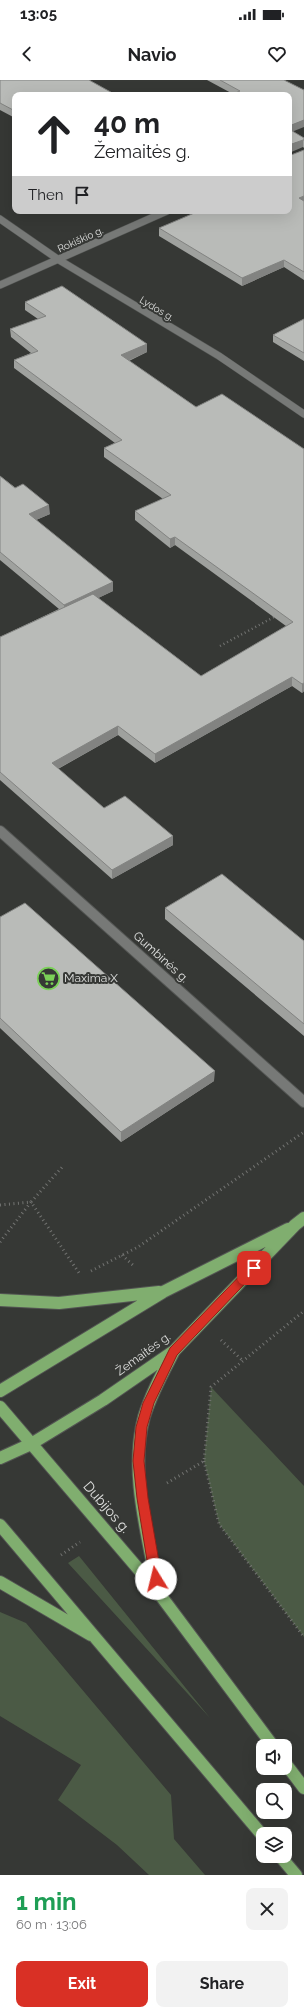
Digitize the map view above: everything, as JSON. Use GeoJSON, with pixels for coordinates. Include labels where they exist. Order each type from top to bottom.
{"type":"FeatureCollection","features":[{"type":"Feature","properties":{"kind":"main road","name":"Žemaitės g."},"geometry":{"type":"LineString","coordinates":[[0,1391],[163,1292],[300,1222]]}},
{"type":"Feature","properties":{"kind":"main road","name":"Žemaitės g."},"geometry":{"type":"LineString","coordinates":[[0,1458],[31,1444],[103,1400],[174,1352],[300,1222]]}},
{"type":"Feature","properties":{"kind":"main road"},"geometry":{"type":"LineString","coordinates":[[0,1300],[59,1302],[163,1292]]}},
{"type":"Feature","properties":{"kind":"main road"},"geometry":{"type":"LineString","coordinates":[[158,1592],[142,1498],[139,1461],[142,1427],[149,1403],[174,1352]]}},
{"type":"Feature","properties":{"kind":"main road","name":"Dubijos g."},"geometry":{"type":"LineString","coordinates":[[0,1407],[158,1592],[268,1739]]}},
{"type":"Feature","properties":{"kind":"main road"},"geometry":{"type":"LineString","coordinates":[[0,1525],[99,1640],[256,1828]]}},
{"type":"Feature","properties":{"kind":"main road"},"geometry":{"type":"LineString","coordinates":[[0,1582],[99,1640]]}},
{"type":"Feature","properties":{"kind":"main road"},"geometry":{"type":"LineString","coordinates":[[292,1772],[304,1788]]}},
{"type":"Feature","properties":{"kind":"main road"},"geometry":{"type":"LineString","coordinates":[[286,1863],[296,1875]]}},
{"type":"Feature","properties":{"kind":"street","name":"Rokiškio g."},"geometry":{"type":"LineString","coordinates":[[0,285],[160,214]]}},
{"type":"Feature","properties":{"kind":"street","name":"Lydos g."},"geometry":{"type":"LineString","coordinates":[[0,219],[59,260],[219,356],[304,414]]}},
{"type":"Feature","properties":{"kind":"street","name":"Gumbinės g."},"geometry":{"type":"LineString","coordinates":[[0,831],[304,1102]]}},
{"type":"Feature","properties":{"kind":"path"},"geometry":{"type":"LineString","coordinates":[[220,646],[283,613]]}},
{"type":"Feature","properties":{"kind":"path"},"geometry":{"type":"LineString","coordinates":[[74,1277],[138,1247],[304,1132]]}},
{"type":"Feature","properties":{"kind":"path"},"geometry":{"type":"LineString","coordinates":[[0,1242],[31,1202],[64,1165]]}},
{"type":"Feature","properties":{"kind":"path"},"geometry":{"type":"LineString","coordinates":[[31,1202],[80,1275]]}},
{"type":"Feature","properties":{"kind":"path"},"geometry":{"type":"LineString","coordinates":[[0,1205],[31,1202]]}},
{"type":"Feature","properties":{"kind":"path"},"geometry":{"type":"LineString","coordinates":[[304,1311],[211,1387],[204,1461],[219,1524],[304,1637]]}},
{"type":"Feature","properties":{"kind":"path"},"geometry":{"type":"LineString","coordinates":[[142,1498],[204,1461]]}},
{"type":"Feature","properties":{"kind":"green space"},"geometry":{"type":"Polygon","coordinates":[[[211,1387],[304,1486],[304,1637],[219,1524],[204,1461],[211,1387]]]}},
{"type":"Feature","properties":{"kind":"green space"},"geometry":{"type":"Polygon","coordinates":[[[79,1556],[210,1718],[68,1563],[79,1556]]]}},
{"type":"Feature","properties":{"kind":"green space"},"geometry":{"type":"Polygon","coordinates":[[[0,1612],[26,1623],[171,1795],[174,1839],[205,1875],[149,1875],[117,1845],[58,1800],[81,1765],[0,1716],[0,1612]]]}},
{"type":"Feature","properties":{"kind":"building"},"geometry":{"type":"Polygon","coordinates":[[[0,80],[89,80],[111,92],[12,92],[12,109],[0,103],[0,80]]]}},
{"type":"Feature","properties":{"kind":"building"},"geometry":{"type":"Polygon","coordinates":[[[220,80],[284,80],[304,90],[304,120],[292,125],[292,92],[238,92],[240,91],[220,80]]]}},
{"type":"Feature","properties":{"kind":"building"},"geometry":{"type":"Polygon","coordinates":[[[292,131],[304,138],[303,140],[292,144],[292,131]]]}},
{"type":"Feature","properties":{"kind":"building"},"geometry":{"type":"Polygon","coordinates":[[[304,150],[304,196],[299,198],[304,201],[304,272],[284,260],[242,278],[159,228],[192,214],[292,214],[292,155],[304,150]]]}},
{"type":"Feature","properties":{"kind":"building"},"geometry":{"type":"Polygon","coordinates":[[[62,286],[147,344],[121,355],[196,407],[222,394],[304,449],[304,683],[302,684],[292,677],[155,754],[118,726],[52,763],[104,808],[125,796],[173,836],[112,870],[0,772],[0,637],[93,594],[201,676],[293,622],[175,537],[170,539],[135,511],[171,495],[104,448],[122,440],[14,360],[38,351],[10,329],[46,316],[25,302],[62,286]]]}},
{"type":"Feature","properties":{"kind":"building"},"geometry":{"type":"Polygon","coordinates":[[[304,319],[304,353],[273,335],[304,319]]]}},
{"type":"Feature","properties":{"kind":"building"},"geometry":{"type":"Polygon","coordinates":[[[0,476],[15,488],[23,484],[49,505],[29,514],[113,582],[64,605],[0,552],[0,476]]]}},
{"type":"Feature","properties":{"kind":"building"},"geometry":{"type":"Polygon","coordinates":[[[222,874],[304,941],[304,1024],[165,908],[222,874]]]}},
{"type":"Feature","properties":{"kind":"building","name":"Maxima X"},"geometry":{"type":"Polygon","coordinates":[[[25,903],[215,1071],[121,1132],[0,1018],[0,917],[25,903]]]}},
{"type":"Feature","properties":{"kind":"place","name":"Maxima X"},"geometry":{"type":"Point","coordinates":[49,978]}},
{"type":"Feature","properties":{"kind":"route"},"geometry":{"type":"LineString","coordinates":[[156,1579],[142,1498],[139,1461],[142,1427],[149,1403],[174,1352],[254,1268]]}}]}
